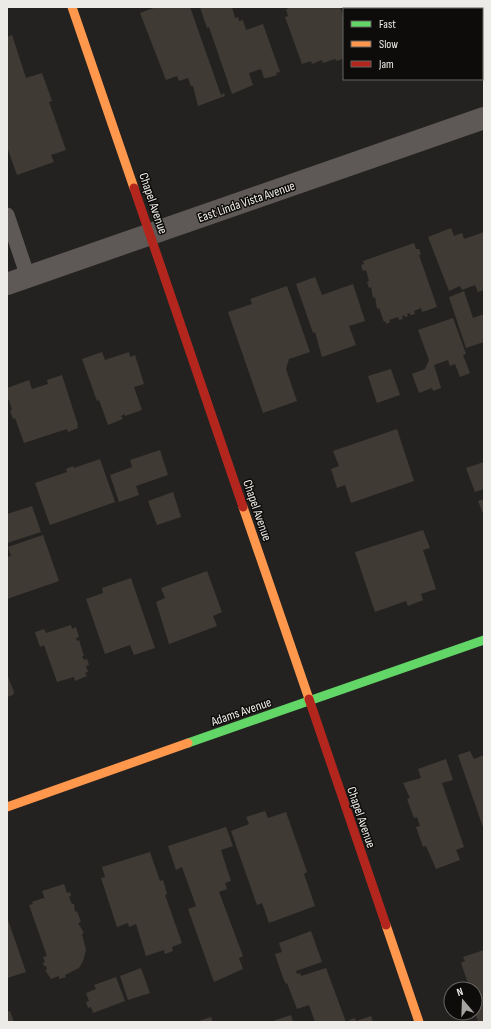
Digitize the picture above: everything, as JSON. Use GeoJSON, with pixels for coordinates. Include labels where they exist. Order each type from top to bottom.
{"type":"FeatureCollection","features":[{"type":"Feature","properties":{"kind":"street","name":"Chapel Avenue"},"geometry":{"type":"LineString","coordinates":[[72,7],[151,234],[308,702],[420,1022]]}},
{"type":"Feature","properties":{"kind":"street","name":"East Linda Vista Avenue"},"geometry":{"type":"LineString","coordinates":[[7,284],[484,118]]}},
{"type":"Feature","properties":{"kind":"street","name":"Adams Avenue"},"geometry":{"type":"LineString","coordinates":[[7,807],[484,640]]}},
{"type":"Feature","properties":{"kind":"lane"},"geometry":{"type":"LineString","coordinates":[[7,215],[28,277]]}},
{"type":"Feature","properties":{"kind":"building"},"geometry":{"type":"Polygon","coordinates":[[[156,7],[190,7],[221,95],[224,93],[225,96],[198,106],[193,86],[191,86],[188,78],[179,81],[177,76],[166,80],[140,13],[156,7]]]}},
{"type":"Feature","properties":{"kind":"building"},"geometry":{"type":"Polygon","coordinates":[[[200,7],[232,7],[235,18],[238,17],[239,21],[243,20],[246,30],[263,24],[280,72],[276,73],[277,75],[267,78],[264,78],[261,69],[249,73],[253,85],[232,94],[209,27],[207,28],[200,7]]]}},
{"type":"Feature","properties":{"kind":"building"},"geometry":{"type":"Polygon","coordinates":[[[293,7],[340,7],[343,16],[343,58],[337,61],[335,59],[323,63],[322,60],[312,64],[311,61],[302,64],[285,17],[288,16],[286,9],[293,7]]]}},
{"type":"Feature","properties":{"kind":"building"},"geometry":{"type":"Polygon","coordinates":[[[351,7],[404,8],[352,8],[351,7]]]}},
{"type":"Feature","properties":{"kind":"building"},"geometry":{"type":"Polygon","coordinates":[[[425,7],[479,7],[479,8],[425,7]]]}},
{"type":"Feature","properties":{"kind":"building"},"geometry":{"type":"Polygon","coordinates":[[[12,35],[26,78],[42,73],[52,101],[49,102],[66,150],[51,155],[54,162],[17,175],[7,147],[7,37],[12,35]]]}},
{"type":"Feature","properties":{"kind":"building"},"geometry":{"type":"Polygon","coordinates":[[[451,228],[454,236],[462,233],[464,239],[484,232],[484,290],[478,292],[475,285],[462,290],[460,286],[449,291],[428,237],[451,228]]]}},
{"type":"Feature","properties":{"kind":"building"},"geometry":{"type":"Polygon","coordinates":[[[414,243],[416,249],[419,249],[421,254],[419,255],[437,307],[422,312],[421,308],[414,311],[415,314],[410,315],[410,313],[405,317],[404,315],[402,316],[403,319],[399,320],[398,317],[389,320],[390,322],[386,324],[386,321],[384,322],[379,308],[377,309],[375,297],[373,298],[371,287],[369,288],[366,270],[363,271],[361,265],[364,264],[363,261],[414,243]]]}},
{"type":"Feature","properties":{"kind":"building"},"geometry":{"type":"Polygon","coordinates":[[[315,277],[322,295],[353,284],[365,321],[349,326],[356,345],[322,357],[315,332],[313,333],[296,284],[315,277]]]}},
{"type":"Feature","properties":{"kind":"building"},"geometry":{"type":"Polygon","coordinates":[[[287,286],[310,352],[289,359],[286,369],[297,401],[263,413],[228,312],[252,304],[250,299],[287,286]]]}},
{"type":"Feature","properties":{"kind":"building"},"geometry":{"type":"Polygon","coordinates":[[[464,291],[473,318],[484,314],[484,342],[466,348],[449,297],[464,291]]]}},
{"type":"Feature","properties":{"kind":"building"},"geometry":{"type":"Polygon","coordinates":[[[453,318],[466,354],[463,355],[470,373],[460,377],[455,364],[450,366],[448,360],[434,365],[441,388],[433,391],[432,388],[419,393],[412,374],[425,369],[429,360],[418,330],[453,318]]]}},
{"type":"Feature","properties":{"kind":"building"},"geometry":{"type":"Polygon","coordinates":[[[102,352],[105,360],[129,352],[130,357],[135,355],[144,384],[134,387],[142,410],[125,416],[125,414],[121,416],[123,419],[108,425],[99,400],[97,401],[82,359],[102,352]]]}},
{"type":"Feature","properties":{"kind":"building"},"geometry":{"type":"Polygon","coordinates":[[[391,369],[400,395],[377,403],[368,376],[391,369]]]}},
{"type":"Feature","properties":{"kind":"building"},"geometry":{"type":"Polygon","coordinates":[[[62,375],[78,428],[68,432],[67,429],[24,443],[15,418],[13,419],[10,411],[12,410],[9,400],[7,400],[7,388],[29,380],[32,389],[48,384],[47,380],[62,375]]]}},
{"type":"Feature","properties":{"kind":"building"},"geometry":{"type":"Polygon","coordinates":[[[397,429],[414,481],[351,503],[345,485],[337,488],[331,469],[339,466],[333,451],[397,429]]]}},
{"type":"Feature","properties":{"kind":"building"},"geometry":{"type":"Polygon","coordinates":[[[160,450],[168,475],[136,486],[139,495],[119,502],[110,475],[132,467],[130,460],[160,450]]]}},
{"type":"Feature","properties":{"kind":"building"},"geometry":{"type":"Polygon","coordinates":[[[100,459],[115,502],[50,525],[35,483],[67,472],[66,469],[73,466],[74,468],[100,459]]]}},
{"type":"Feature","properties":{"kind":"building"},"geometry":{"type":"Polygon","coordinates":[[[484,462],[484,489],[475,492],[466,468],[484,462]]]}},
{"type":"Feature","properties":{"kind":"building"},"geometry":{"type":"Polygon","coordinates":[[[173,492],[181,517],[157,525],[148,501],[173,492]]]}},
{"type":"Feature","properties":{"kind":"building"},"geometry":{"type":"Polygon","coordinates":[[[484,499],[484,516],[478,501],[484,499]]]}},
{"type":"Feature","properties":{"kind":"building"},"geometry":{"type":"Polygon","coordinates":[[[32,506],[41,532],[7,543],[7,514],[32,506]]]}},
{"type":"Feature","properties":{"kind":"building"},"geometry":{"type":"Polygon","coordinates":[[[423,530],[430,548],[423,550],[436,589],[421,594],[423,600],[408,606],[406,601],[375,612],[355,552],[423,530]]]}},
{"type":"Feature","properties":{"kind":"building"},"geometry":{"type":"Polygon","coordinates":[[[43,535],[59,581],[7,599],[7,557],[11,556],[8,547],[43,535]]]}},
{"type":"Feature","properties":{"kind":"building"},"geometry":{"type":"Polygon","coordinates":[[[207,571],[222,612],[213,616],[217,626],[169,644],[156,602],[165,598],[161,588],[207,571]]]}},
{"type":"Feature","properties":{"kind":"building"},"geometry":{"type":"Polygon","coordinates":[[[131,578],[155,648],[134,655],[130,645],[105,654],[86,599],[103,593],[102,588],[131,578]]]}},
{"type":"Feature","properties":{"kind":"building"},"geometry":{"type":"Polygon","coordinates":[[[71,625],[72,629],[76,627],[79,637],[76,638],[77,641],[79,640],[84,660],[87,659],[89,665],[86,666],[88,672],[85,673],[87,676],[75,681],[74,677],[57,682],[44,645],[40,647],[35,632],[44,629],[46,633],[71,625]]]}},
{"type":"Feature","properties":{"kind":"building"},"geometry":{"type":"Polygon","coordinates":[[[7,674],[14,692],[13,695],[7,697],[7,674]]]}},
{"type":"Feature","properties":{"kind":"building"},"geometry":{"type":"Polygon","coordinates":[[[470,751],[474,759],[484,755],[484,830],[458,755],[470,751]]]}},
{"type":"Feature","properties":{"kind":"building"},"geometry":{"type":"Polygon","coordinates":[[[446,759],[453,780],[442,783],[464,847],[456,850],[460,860],[436,869],[426,846],[423,847],[416,827],[420,826],[417,817],[414,818],[407,799],[410,798],[403,783],[421,778],[418,769],[446,759]]]}},
{"type":"Feature","properties":{"kind":"building"},"geometry":{"type":"Polygon","coordinates":[[[265,811],[268,818],[286,812],[307,872],[304,874],[315,906],[269,923],[262,903],[257,905],[231,831],[249,824],[246,817],[265,811]]]}},
{"type":"Feature","properties":{"kind":"building"},"geometry":{"type":"Polygon","coordinates":[[[226,827],[233,846],[221,850],[231,881],[225,883],[227,889],[219,892],[243,956],[239,958],[243,969],[214,982],[188,909],[196,906],[182,867],[176,870],[168,846],[226,827]]]}},
{"type":"Feature","properties":{"kind":"building"},"geometry":{"type":"Polygon","coordinates":[[[150,852],[160,881],[163,880],[167,894],[165,895],[182,943],[172,947],[173,951],[165,954],[164,950],[146,956],[136,924],[129,927],[128,923],[117,927],[101,878],[105,877],[102,867],[150,852]]]}},
{"type":"Feature","properties":{"kind":"building"},"geometry":{"type":"Polygon","coordinates":[[[64,884],[67,893],[70,892],[71,896],[69,897],[72,904],[74,904],[75,912],[77,911],[81,922],[78,923],[84,933],[82,934],[86,950],[79,968],[65,975],[66,977],[59,979],[59,976],[51,979],[45,970],[47,970],[43,963],[45,962],[43,957],[47,956],[29,905],[33,904],[32,902],[43,898],[45,899],[42,891],[64,884]]]}},
{"type":"Feature","properties":{"kind":"building"},"geometry":{"type":"Polygon","coordinates":[[[7,917],[26,972],[7,978],[7,917]]]}},
{"type":"Feature","properties":{"kind":"building"},"geometry":{"type":"Polygon","coordinates":[[[311,931],[322,962],[296,971],[297,974],[300,973],[301,976],[326,968],[346,1022],[315,1022],[309,1005],[297,1009],[287,983],[286,984],[283,978],[275,954],[282,952],[279,943],[311,931]]]}},
{"type":"Feature","properties":{"kind":"building"},"geometry":{"type":"Polygon","coordinates":[[[484,950],[484,1022],[478,1021],[483,1021],[483,981],[467,981],[461,963],[465,961],[463,957],[484,950]]]}},
{"type":"Feature","properties":{"kind":"building"},"geometry":{"type":"Polygon","coordinates":[[[141,968],[150,993],[128,1000],[120,976],[141,968]]]}},
{"type":"Feature","properties":{"kind":"building"},"geometry":{"type":"Polygon","coordinates":[[[116,977],[125,1001],[93,1013],[91,1007],[88,1008],[86,1002],[89,1001],[86,993],[96,989],[94,985],[116,977]]]}},
{"type":"Feature","properties":{"kind":"building"},"geometry":{"type":"Polygon","coordinates":[[[10,1011],[14,1022],[7,1022],[7,1012],[10,1011]]]}},
{"type":"Feature","properties":{"kind":"building"},"geometry":{"type":"Polygon","coordinates":[[[291,1015],[293,1022],[270,1022],[291,1015]]]}},
{"type":"Feature","properties":{"kind":"building"},"geometry":{"type":"Polygon","coordinates":[[[371,1016],[373,1022],[350,1022],[349,1020],[355,1018],[356,1021],[371,1016]]]}},
{"type":"Feature","properties":{"kind":"building"},"geometry":{"type":"Polygon","coordinates":[[[211,1017],[213,1022],[196,1022],[211,1017]]]}},
{"type":"Feature","properties":{"kind":"traffic: fast"},"geometry":{"type":"LineString","coordinates":[[188,743],[484,640]]}},
{"type":"Feature","properties":{"kind":"traffic: slow"},"geometry":{"type":"LineString","coordinates":[[72,7],[134,188]]}},
{"type":"Feature","properties":{"kind":"traffic: slow"},"geometry":{"type":"LineString","coordinates":[[243,507],[309,699]]}},
{"type":"Feature","properties":{"kind":"traffic: slow"},"geometry":{"type":"LineString","coordinates":[[7,807],[188,743]]}},
{"type":"Feature","properties":{"kind":"traffic: slow"},"geometry":{"type":"LineString","coordinates":[[386,925],[419,1022]]}},
{"type":"Feature","properties":{"kind":"traffic: jam"},"geometry":{"type":"LineString","coordinates":[[134,188],[243,507]]}},
{"type":"Feature","properties":{"kind":"traffic: jam"},"geometry":{"type":"LineString","coordinates":[[309,699],[386,925]]}}]}
